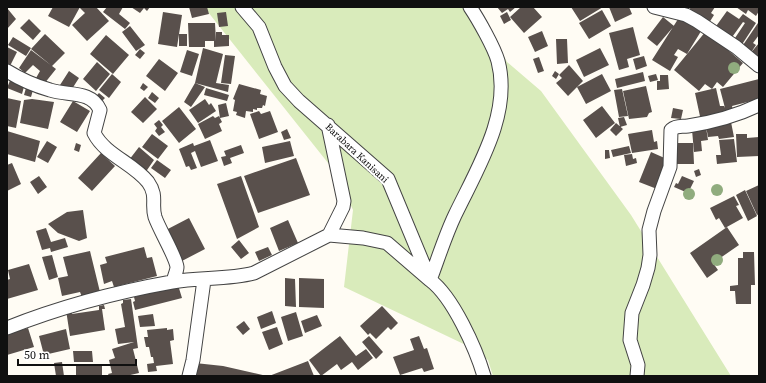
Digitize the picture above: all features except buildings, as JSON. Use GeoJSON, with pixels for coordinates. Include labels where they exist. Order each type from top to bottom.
{"type":"FeatureCollection","features":[{"type":"Feature","properties":{"kind":"street","name":"Barabara Kanisani"},"geometry":{"type":"LineString","coordinates":[[242,7],[259,27],[275,67],[285,86],[299,101],[388,179],[430,280],[438,288],[470,338],[484,376]]}},
{"type":"Feature","properties":{"kind":"street"},"geometry":{"type":"LineString","coordinates":[[7,328],[51,311],[173,282],[254,274],[329,235],[363,238],[387,243],[430,280],[454,216],[477,173],[498,113],[501,86],[498,60],[470,7]]}},
{"type":"Feature","properties":{"kind":"street"},"geometry":{"type":"LineString","coordinates":[[654,7],[686,15],[697,21],[736,47],[759,66]]}},
{"type":"Feature","properties":{"kind":"street"},"geometry":{"type":"LineString","coordinates":[[7,71],[50,90],[83,95],[97,102],[100,110],[94,133],[97,139],[120,160],[143,177],[153,191],[155,197],[154,215],[177,266],[173,282]]}},
{"type":"Feature","properties":{"kind":"street"},"geometry":{"type":"LineString","coordinates":[[638,376],[638,365],[630,340],[632,312],[643,286],[648,268],[650,255],[649,230],[654,211],[670,167],[671,130],[675,126],[706,123],[741,114],[759,105]]}},
{"type":"Feature","properties":{"kind":"street"},"geometry":{"type":"LineString","coordinates":[[328,125],[344,201],[343,207],[329,235]]}},
{"type":"Feature","properties":{"kind":"street"},"geometry":{"type":"LineString","coordinates":[[189,376],[193,360],[204,280]]}},
{"type":"Feature","properties":{"kind":"green space"},"geometry":{"type":"Polygon","coordinates":[[[204,7],[478,7],[507,62],[541,91],[631,215],[731,376],[493,376],[488,360],[470,347],[344,287],[353,210],[336,173],[204,7]]]}}]}
